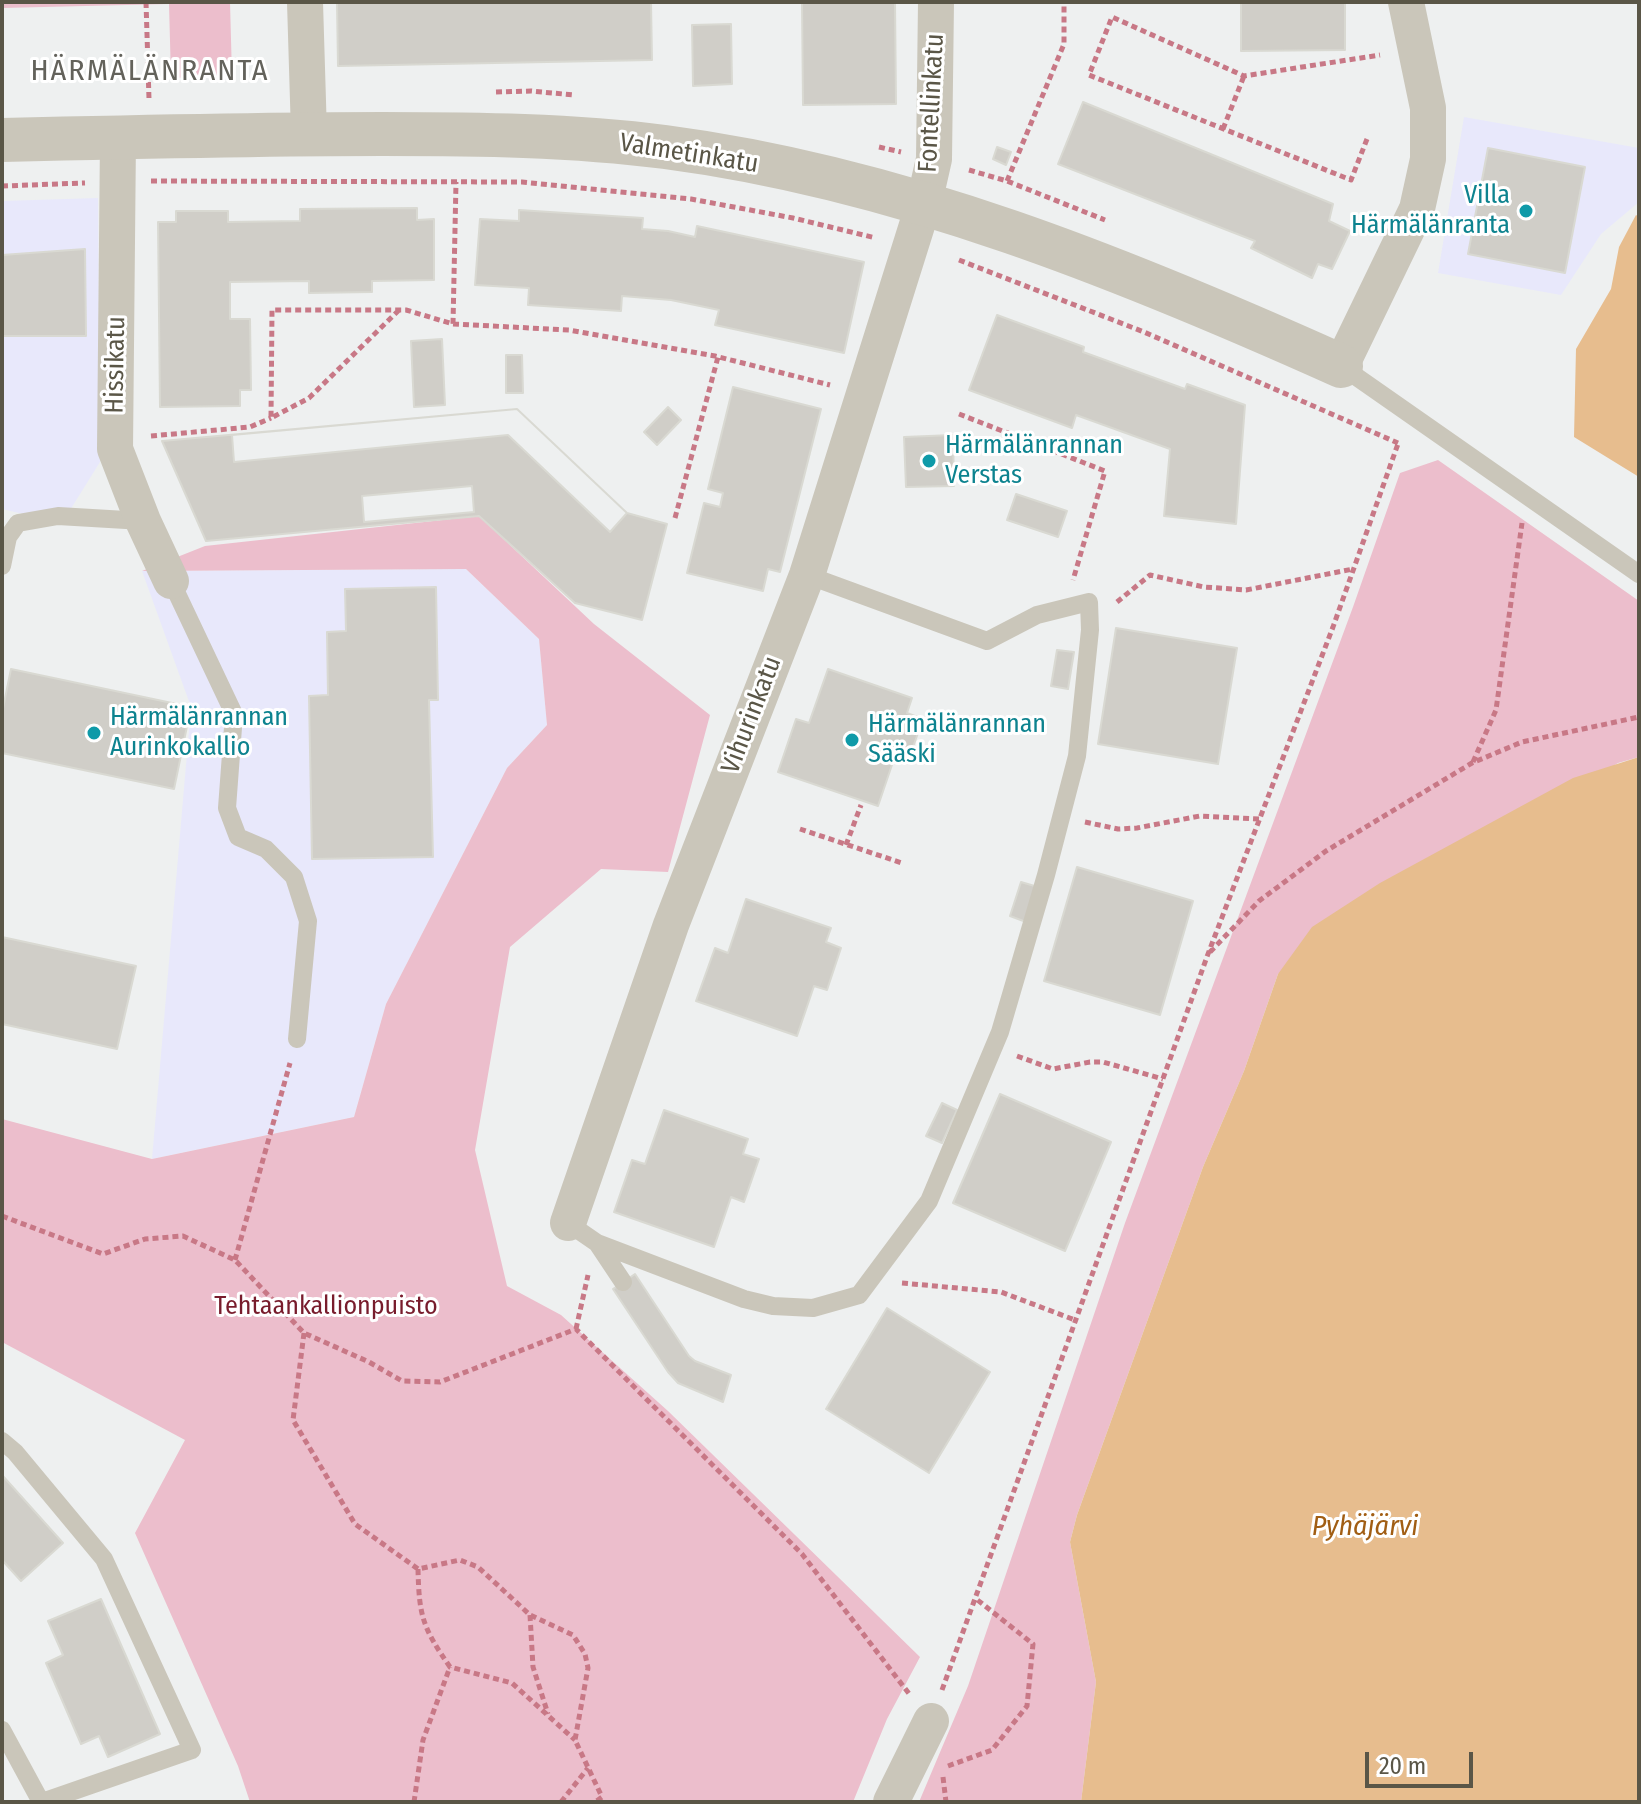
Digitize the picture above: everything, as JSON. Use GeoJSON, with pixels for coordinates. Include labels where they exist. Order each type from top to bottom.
{"type":"FeatureCollection","features":[{"type":"Feature","properties":{"kind":"street"},"geometry":{"type":"LineString","coordinates":[[305,2],[309,134]]}},
{"type":"Feature","properties":{"kind":"street","name":"Fontellinkatu"},"geometry":{"type":"LineString","coordinates":[[924,203],[934,159],[936,2]]}},
{"type":"Feature","properties":{"kind":"street"},"geometry":{"type":"LineString","coordinates":[[1341,366],[1417,209],[1428,159],[1428,108],[1406,2]]}},
{"type":"Feature","properties":{"kind":"street","name":"Valmetinkatu"},"geometry":{"type":"LineString","coordinates":[[2,140],[309,134],[532,136],[666,148],[786,170],[924,203],[1095,261],[1341,366]]}},
{"type":"Feature","properties":{"kind":"street","name":"Hissikatu"},"geometry":{"type":"LineString","coordinates":[[118,138],[115,449],[171,581]]}},
{"type":"Feature","properties":{"kind":"street","name":"Vihurinkatu"},"geometry":{"type":"LineString","coordinates":[[583,1233],[671,925],[807,575],[924,203]]}},
{"type":"Feature","properties":{"kind":"street"},"geometry":{"type":"LineString","coordinates":[[891,1802],[932,1716]]}},
{"type":"Feature","properties":{"kind":"lane"},"geometry":{"type":"LineString","coordinates":[[1341,366],[1639,574]]}},
{"type":"Feature","properties":{"kind":"lane"},"geometry":{"type":"LineString","coordinates":[[2,566],[8,537],[18,523],[58,516],[143,521]]}},
{"type":"Feature","properties":{"kind":"lane"},"geometry":{"type":"LineString","coordinates":[[583,1233],[744,1299],[773,1306],[813,1308],[859,1295],[929,1201],[995,1043],[1046,875],[1077,756],[1089,602],[1037,615],[987,641],[807,575]]}},
{"type":"Feature","properties":{"kind":"lane"},"geometry":{"type":"LineString","coordinates":[[171,581],[234,714],[227,808],[238,837],[266,849],[294,877],[308,921],[297,1039]]}},
{"type":"Feature","properties":{"kind":"lane"},"geometry":{"type":"LineString","coordinates":[[583,1233],[623,1282]]}},
{"type":"Feature","properties":{"kind":"lane"},"geometry":{"type":"LineString","coordinates":[[2,1441],[15,1452],[104,1559],[192,1750],[42,1802],[2,1730]]}},
{"type":"Feature","properties":{"kind":"path"},"geometry":{"type":"LineString","coordinates":[[146,2],[149,100]]}},
{"type":"Feature","properties":{"kind":"path"},"geometry":{"type":"LineString","coordinates":[[1007,181],[1064,44],[1064,2]]}},
{"type":"Feature","properties":{"kind":"path"},"geometry":{"type":"LineString","coordinates":[[1367,139],[1351,180],[1089,75],[1112,17],[1244,76],[1382,54]]}},
{"type":"Feature","properties":{"kind":"path"},"geometry":{"type":"LineString","coordinates":[[1223,129],[1244,76]]}},
{"type":"Feature","properties":{"kind":"path"},"geometry":{"type":"LineString","coordinates":[[2,186],[118,181],[522,182],[691,199],[793,218],[959,260],[1144,332],[1398,443]]}},
{"type":"Feature","properties":{"kind":"path"},"geometry":{"type":"LineString","coordinates":[[453,324],[456,182]]}},
{"type":"Feature","properties":{"kind":"path"},"geometry":{"type":"LineString","coordinates":[[271,418],[272,310],[399,310],[453,324],[569,330],[718,357],[841,388]]}},
{"type":"Feature","properties":{"kind":"path"},"geometry":{"type":"LineString","coordinates":[[146,437],[250,427],[271,418],[309,398],[399,310]]}},
{"type":"Feature","properties":{"kind":"path"},"geometry":{"type":"LineString","coordinates":[[675,518],[718,357]]}},
{"type":"Feature","properties":{"kind":"path"},"geometry":{"type":"LineString","coordinates":[[576,1329],[802,1554],[915,1701],[932,1716],[1208,954],[1410,413]]}},
{"type":"Feature","properties":{"kind":"path"},"geometry":{"type":"LineString","coordinates":[[959,414],[1105,471],[1065,608]]}},
{"type":"Feature","properties":{"kind":"path"},"geometry":{"type":"LineString","coordinates":[[1472,763],[1496,710],[1527,495]]}},
{"type":"Feature","properties":{"kind":"path"},"geometry":{"type":"LineString","coordinates":[[1090,611],[1104,609],[1119,601],[1150,575],[1204,587],[1246,590],[1353,569]]}},
{"type":"Feature","properties":{"kind":"path"},"geometry":{"type":"LineString","coordinates":[[1208,954],[1259,901],[1326,851],[1472,763],[1522,742],[1639,717]]}},
{"type":"Feature","properties":{"kind":"path"},"geometry":{"type":"LineString","coordinates":[[846,845],[861,805]]}},
{"type":"Feature","properties":{"kind":"path"},"geometry":{"type":"LineString","coordinates":[[1061,816],[1118,829],[1200,816],[1259,819]]}},
{"type":"Feature","properties":{"kind":"path"},"geometry":{"type":"LineString","coordinates":[[800,829],[902,863]]}},
{"type":"Feature","properties":{"kind":"path"},"geometry":{"type":"LineString","coordinates":[[235,1260],[297,1039]]}},
{"type":"Feature","properties":{"kind":"path"},"geometry":{"type":"LineString","coordinates":[[995,1043],[1053,1069],[1103,1062],[1163,1079]]}},
{"type":"Feature","properties":{"kind":"path"},"geometry":{"type":"LineString","coordinates":[[2,1216],[103,1254],[145,1239],[183,1236],[235,1260],[304,1333],[369,1362],[402,1381],[440,1382],[576,1329]]}},
{"type":"Feature","properties":{"kind":"path"},"geometry":{"type":"LineString","coordinates":[[576,1329],[583,1290],[583,1233]]}},
{"type":"Feature","properties":{"kind":"path"},"geometry":{"type":"LineString","coordinates":[[874,1276],[942,1288],[1001,1292],[1075,1320]]}},
{"type":"Feature","properties":{"kind":"path"},"geometry":{"type":"LineString","coordinates":[[304,1333],[293,1420],[355,1524],[418,1569],[460,1560],[478,1567],[530,1615],[573,1635],[585,1654],[588,1668],[575,1740]]}},
{"type":"Feature","properties":{"kind":"path"},"geometry":{"type":"LineString","coordinates":[[418,1569],[419,1607],[430,1638],[450,1667],[512,1683],[575,1740],[602,1797],[595,1802]]}},
{"type":"Feature","properties":{"kind":"path"},"geometry":{"type":"LineString","coordinates":[[946,1802],[942,1768],[992,1750],[1027,1706],[1033,1644],[975,1598]]}},
{"type":"Feature","properties":{"kind":"path"},"geometry":{"type":"LineString","coordinates":[[530,1615],[533,1667],[548,1715]]}},
{"type":"Feature","properties":{"kind":"path"},"geometry":{"type":"LineString","coordinates":[[414,1802],[423,1740],[450,1667]]}},
{"type":"Feature","properties":{"kind":"path"},"geometry":{"type":"LineString","coordinates":[[561,1802],[588,1768]]}},
{"type":"Feature","properties":{"kind":"shaded area"},"geometry":{"type":"Polygon","coordinates":[[[1464,117],[1639,148],[1639,202],[1601,234],[1561,295],[1438,273],[1464,117]]]}},
{"type":"Feature","properties":{"kind":"shaded area"},"geometry":{"type":"Polygon","coordinates":[[[98,198],[100,462],[62,523],[2,509],[2,201],[98,198]]]}},
{"type":"Feature","properties":{"kind":"shaded area"},"geometry":{"type":"Polygon","coordinates":[[[466,569],[539,639],[547,725],[507,768],[386,1004],[354,1117],[152,1159],[191,707],[142,571],[466,569]]]}},
{"type":"Feature","properties":{"kind":"green space"},"geometry":{"type":"Polygon","coordinates":[[[2,2],[230,2],[232,76],[171,78],[169,4],[2,8],[2,2]]]}},
{"type":"Feature","properties":{"kind":"green space"},"geometry":{"type":"Polygon","coordinates":[[[1438,460],[1639,601],[1639,757],[1618,763],[1278,974],[1244,1071],[1203,1167],[1077,1515],[1070,1542],[1096,1682],[1081,1802],[919,1802],[968,1686],[1125,1223],[1400,473],[1438,460]]]}},
{"type":"Feature","properties":{"kind":"green space","name":"Tehtaankallionpuisto"},"geometry":{"type":"Polygon","coordinates":[[[479,516],[594,624],[710,715],[668,872],[601,869],[510,947],[475,1150],[507,1286],[561,1315],[668,1411],[920,1657],[887,1719],[853,1802],[250,1802],[238,1766],[135,1533],[185,1440],[2,1342],[2,1119],[152,1159],[354,1117],[386,1004],[507,768],[547,725],[539,639],[466,569],[142,571],[205,546],[479,516]]]}},
{"type":"Feature","properties":{"kind":"water"},"geometry":{"type":"Polygon","coordinates":[[[1636,215],[1639,217],[1639,477],[1574,437],[1576,349],[1611,289],[1619,247],[1636,215]]]}},
{"type":"Feature","properties":{"kind":"water","name":"Pyhäjärvi"},"geometry":{"type":"Polygon","coordinates":[[[1639,757],[1639,1802],[1081,1802],[1096,1682],[1070,1542],[1077,1515],[1203,1167],[1244,1071],[1278,974],[1312,927],[1380,883],[1573,778],[1639,757]]]}},
{"type":"Feature","properties":{"kind":"building"},"geometry":{"type":"Polygon","coordinates":[[[337,2],[651,2],[652,60],[338,66],[337,2]]]}},
{"type":"Feature","properties":{"kind":"building"},"geometry":{"type":"Polygon","coordinates":[[[802,2],[895,2],[896,104],[803,105],[802,2]]]}},
{"type":"Feature","properties":{"kind":"building"},"geometry":{"type":"Polygon","coordinates":[[[1241,2],[1345,2],[1345,50],[1241,51],[1241,2]]]}},
{"type":"Feature","properties":{"kind":"building"},"geometry":{"type":"Polygon","coordinates":[[[731,24],[732,84],[693,86],[692,25],[731,24]]]}},
{"type":"Feature","properties":{"kind":"building"},"geometry":{"type":"Polygon","coordinates":[[[1083,102],[1333,204],[1329,221],[1350,231],[1332,269],[1318,264],[1312,278],[1251,248],[1255,241],[1058,164],[1083,102]]]}},
{"type":"Feature","properties":{"kind":"building"},"geometry":{"type":"Polygon","coordinates":[[[997,147],[1011,152],[1006,165],[993,159],[997,147]]]}},
{"type":"Feature","properties":{"kind":"building","name":"Villa Härmälänranta"},"geometry":{"type":"Polygon","coordinates":[[[1488,148],[1585,167],[1565,273],[1468,254],[1488,148]]]}},
{"type":"Feature","properties":{"kind":"building"},"geometry":{"type":"Polygon","coordinates":[[[417,208],[417,220],[434,219],[434,280],[372,281],[372,292],[309,293],[309,281],[230,282],[230,319],[250,319],[251,390],[240,390],[240,406],[160,407],[158,222],[176,222],[176,211],[228,211],[228,222],[300,221],[300,209],[417,208]]]}},
{"type":"Feature","properties":{"kind":"building"},"geometry":{"type":"Polygon","coordinates":[[[519,210],[643,218],[642,229],[695,237],[697,226],[864,262],[844,353],[715,325],[719,310],[671,300],[622,296],[621,311],[528,305],[529,288],[475,285],[480,219],[519,221],[519,210]]]}},
{"type":"Feature","properties":{"kind":"building"},"geometry":{"type":"Polygon","coordinates":[[[85,249],[86,336],[2,336],[2,255],[85,249]]]}},
{"type":"Feature","properties":{"kind":"building"},"geometry":{"type":"Polygon","coordinates":[[[997,315],[1084,347],[1083,352],[1185,389],[1187,384],[1245,405],[1236,524],[1164,516],[1170,449],[1076,415],[1072,428],[969,390],[997,315]]]}},
{"type":"Feature","properties":{"kind":"building"},"geometry":{"type":"Polygon","coordinates":[[[442,339],[445,405],[414,407],[411,341],[442,339]]]}},
{"type":"Feature","properties":{"kind":"building"},"geometry":{"type":"Polygon","coordinates":[[[506,355],[522,355],[523,393],[506,393],[506,355]]]}},
{"type":"Feature","properties":{"kind":"building"},"geometry":{"type":"Polygon","coordinates":[[[733,387],[821,409],[780,572],[768,569],[763,591],[687,573],[704,503],[720,507],[723,493],[708,489],[733,387]]]}},
{"type":"Feature","properties":{"kind":"building"},"geometry":{"type":"Polygon","coordinates":[[[668,407],[681,420],[657,445],[644,432],[668,407]]]}},
{"type":"Feature","properties":{"kind":"building"},"geometry":{"type":"Polygon","coordinates":[[[517,409],[627,513],[667,524],[642,620],[575,603],[479,516],[206,541],[162,441],[517,409]]]}},
{"type":"Feature","properties":{"kind":"building"},"geometry":{"type":"Polygon","coordinates":[[[517,409],[627,513],[610,532],[508,435],[234,462],[232,435],[517,409]]]}},
{"type":"Feature","properties":{"kind":"building","name":"Härmälänrannan Verstas"},"geometry":{"type":"Polygon","coordinates":[[[953,435],[954,486],[906,487],[904,437],[953,435]]]}},
{"type":"Feature","properties":{"kind":"building"},"geometry":{"type":"Polygon","coordinates":[[[472,486],[474,512],[364,522],[362,496],[472,486]]]}},
{"type":"Feature","properties":{"kind":"building"},"geometry":{"type":"Polygon","coordinates":[[[1016,494],[1067,511],[1058,537],[1007,520],[1016,494]]]}},
{"type":"Feature","properties":{"kind":"building"},"geometry":{"type":"Polygon","coordinates":[[[436,587],[438,700],[429,700],[433,857],[312,859],[309,696],[328,695],[327,632],[346,631],[345,589],[436,587]]]}},
{"type":"Feature","properties":{"kind":"building"},"geometry":{"type":"Polygon","coordinates":[[[1116,628],[1237,648],[1218,764],[1098,744],[1116,628]]]}},
{"type":"Feature","properties":{"kind":"building"},"geometry":{"type":"Polygon","coordinates":[[[1057,650],[1074,652],[1068,689],[1051,686],[1057,650]]]}},
{"type":"Feature","properties":{"kind":"building","name":"Härmälänrannan Aurinkokallio"},"geometry":{"type":"Polygon","coordinates":[[[11,669],[191,707],[174,789],[2,753],[2,713],[11,669]]]}},
{"type":"Feature","properties":{"kind":"building","name":"Härmälänrannan Sääski"},"geometry":{"type":"Polygon","coordinates":[[[828,669],[912,698],[907,713],[923,719],[908,761],[895,756],[878,806],[778,772],[796,719],[809,723],[828,669]]]}},
{"type":"Feature","properties":{"kind":"building"},"geometry":{"type":"Polygon","coordinates":[[[1077,867],[1193,901],[1160,1015],[1044,981],[1077,867]]]}},
{"type":"Feature","properties":{"kind":"building"},"geometry":{"type":"Polygon","coordinates":[[[1021,882],[1038,887],[1026,922],[1010,916],[1021,882]]]}},
{"type":"Feature","properties":{"kind":"building"},"geometry":{"type":"Polygon","coordinates":[[[746,899],[831,928],[826,942],[841,948],[827,990],[814,986],[797,1036],[696,1001],[715,948],[728,953],[746,899]]]}},
{"type":"Feature","properties":{"kind":"building"},"geometry":{"type":"Polygon","coordinates":[[[2,937],[136,966],[117,1049],[2,1024],[2,937]]]}},
{"type":"Feature","properties":{"kind":"building"},"geometry":{"type":"Polygon","coordinates":[[[1000,1094],[1111,1142],[1065,1251],[953,1203],[1000,1094]]]}},
{"type":"Feature","properties":{"kind":"building"},"geometry":{"type":"Polygon","coordinates":[[[942,1103],[957,1110],[942,1143],[926,1136],[942,1103]]]}},
{"type":"Feature","properties":{"kind":"building"},"geometry":{"type":"Polygon","coordinates":[[[664,1110],[748,1139],[743,1154],[759,1159],[744,1202],[731,1197],[714,1247],[614,1212],[632,1160],[645,1164],[664,1110]]]}},
{"type":"Feature","properties":{"kind":"building"},"geometry":{"type":"Polygon","coordinates":[[[635,1274],[689,1356],[731,1375],[723,1402],[678,1383],[668,1372],[613,1289],[635,1274]]]}},
{"type":"Feature","properties":{"kind":"building"},"geometry":{"type":"Polygon","coordinates":[[[887,1308],[990,1372],[929,1473],[826,1409],[887,1308]]]}},
{"type":"Feature","properties":{"kind":"building"},"geometry":{"type":"Polygon","coordinates":[[[2,1475],[63,1543],[21,1581],[2,1560],[2,1475]]]}},
{"type":"Feature","properties":{"kind":"building"},"geometry":{"type":"Polygon","coordinates":[[[101,1599],[160,1734],[108,1757],[99,1736],[81,1744],[46,1663],[63,1655],[48,1621],[101,1599]]]}},
{"type":"Feature","properties":{"kind":"place","name":"Villa Härmälänranta"},"geometry":{"type":"Point","coordinates":[1526,211]}},
{"type":"Feature","properties":{"kind":"place","name":"Härmälänrannan Verstas"},"geometry":{"type":"Point","coordinates":[929,461]}},
{"type":"Feature","properties":{"kind":"place","name":"Härmälänrannan Aurinkokallio"},"geometry":{"type":"Point","coordinates":[94,733]}},
{"type":"Feature","properties":{"kind":"place","name":"Härmälänrannan Sääski"},"geometry":{"type":"Point","coordinates":[852,740]}},
{"type":"Feature","properties":{"kind":"district","name":"HÄRMÄLÄNRANTA"},"geometry":{"type":"Point","coordinates":[150,72]}}]}
